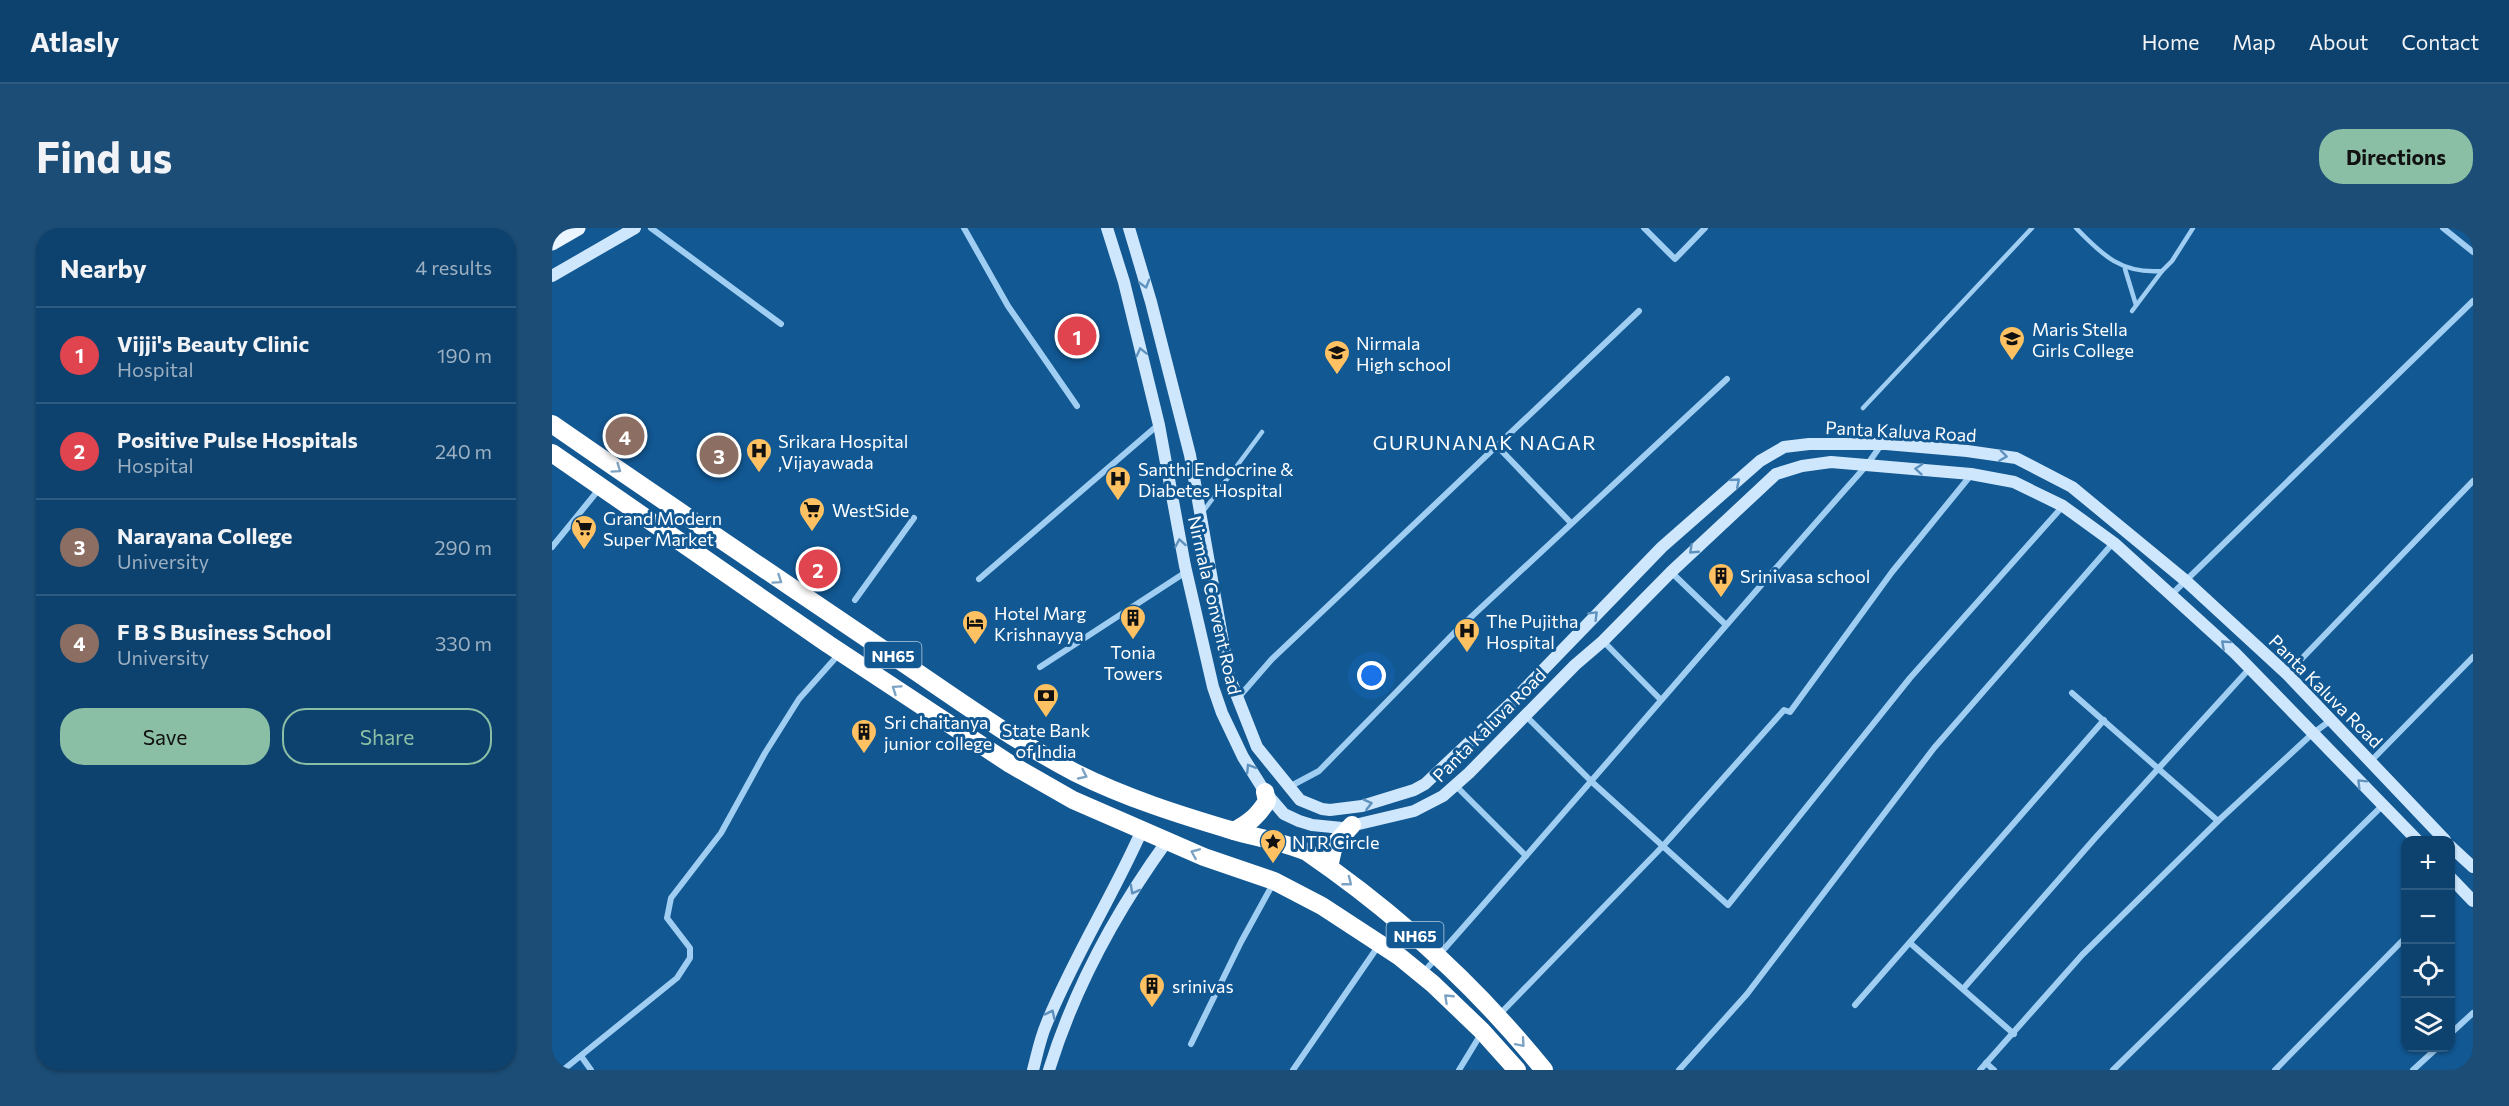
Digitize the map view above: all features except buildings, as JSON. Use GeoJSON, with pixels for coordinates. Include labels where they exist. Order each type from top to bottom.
{"type":"FeatureCollection","features":[{"type":"Feature","properties":{"kind":"highway","name":"NH65"},"geometry":{"type":"LineString","coordinates":[[552,424],[746,558],[953,696],[1021,741],[1077,773],[1167,810],[1234,831],[1291,845],[1307,852],[1409,929],[1438,955],[1498,1017],[1544,1070]]}},
{"type":"Feature","properties":{"kind":"highway","name":"NH65"},"geometry":{"type":"LineString","coordinates":[[552,453],[840,652],[1010,764],[1064,795],[1204,857],[1274,882],[1322,906],[1421,974],[1482,1031],[1518,1070]]}},
{"type":"Feature","properties":{"kind":"highway"},"geometry":{"type":"LineString","coordinates":[[937,716],[953,696]]}},
{"type":"Feature","properties":{"kind":"highway"},"geometry":{"type":"LineString","coordinates":[[1234,831],[1251,822],[1261,812],[1267,801],[1265,792]]}},
{"type":"Feature","properties":{"kind":"highway"},"geometry":{"type":"LineString","coordinates":[[1329,867],[1334,845],[1352,825]]}},
{"type":"Feature","properties":{"kind":"main road"},"geometry":{"type":"LineString","coordinates":[[552,243],[578,228]]}},
{"type":"Feature","properties":{"kind":"street"},"geometry":{"type":"LineString","coordinates":[[552,276],[635,228]]}},
{"type":"Feature","properties":{"kind":"street"},"geometry":{"type":"LineString","coordinates":[[651,228],[781,324]]}},
{"type":"Feature","properties":{"kind":"street"},"geometry":{"type":"LineString","coordinates":[[964,228],[1008,306],[1077,406]]}},
{"type":"Feature","properties":{"kind":"street","name":"Nirmala Convent Road"},"geometry":{"type":"LineString","coordinates":[[1107,228],[1124,282],[1159,425],[1186,572],[1213,687],[1222,713],[1243,757],[1265,792],[1284,814],[1305,823]]}},
{"type":"Feature","properties":{"kind":"street","name":"Nirmala Convent Road"},"geometry":{"type":"LineString","coordinates":[[1129,228],[1151,302],[1190,455],[1229,676],[1257,747],[1300,800],[1311,805]]}},
{"type":"Feature","properties":{"kind":"street"},"geometry":{"type":"LineString","coordinates":[[1644,228],[1675,259],[1705,228]]}},
{"type":"Feature","properties":{"kind":"street"},"geometry":{"type":"LineString","coordinates":[[2443,228],[2473,252]]}},
{"type":"Feature","properties":{"kind":"street"},"geometry":{"type":"LineString","coordinates":[[2171,595],[2473,301]]}},
{"type":"Feature","properties":{"kind":"street"},"geometry":{"type":"LineString","coordinates":[[1238,698],[1281,651],[1639,311]]}},
{"type":"Feature","properties":{"kind":"street"},"geometry":{"type":"LineString","coordinates":[[1289,787],[1319,771],[1455,632],[1726,379]]}},
{"type":"Feature","properties":{"kind":"street"},"geometry":{"type":"LineString","coordinates":[[979,579],[1159,425]]}},
{"type":"Feature","properties":{"kind":"street","name":"Panta Kaluva Road"},"geometry":{"type":"LineString","coordinates":[[1311,805],[1330,810],[1362,806],[1414,790],[1425,784],[1513,701],[1662,547],[1760,460],[1784,447],[1809,444],[1881,444],[1967,451],[2016,458],[2072,487],[2187,581],[2287,674],[2441,836]]}},
{"type":"Feature","properties":{"kind":"street"},"geometry":{"type":"LineString","coordinates":[[1421,974],[1592,782],[1725,624],[1867,465],[1881,444]]}},
{"type":"Feature","properties":{"kind":"street"},"geometry":{"type":"LineString","coordinates":[[1498,447],[1571,523]]}},
{"type":"Feature","properties":{"kind":"street","name":"Panta Kaluva Road"},"geometry":{"type":"LineString","coordinates":[[1305,823],[1342,828],[1414,811],[1430,804],[1456,786],[1575,664],[1603,642],[1671,572],[1776,474],[1802,466],[1831,462],[1971,474],[2014,482],[2062,506],[2114,543],[2250,668],[2412,836]]}},
{"type":"Feature","properties":{"kind":"street"},"geometry":{"type":"LineString","coordinates":[[1498,1017],[1662,847],[1784,710],[1790,712],[1892,572],[1971,474]]}},
{"type":"Feature","properties":{"kind":"street"},"geometry":{"type":"LineString","coordinates":[[2287,674],[2473,482]]}},
{"type":"Feature","properties":{"kind":"street"},"geometry":{"type":"LineString","coordinates":[[552,547],[601,488]]}},
{"type":"Feature","properties":{"kind":"street"},"geometry":{"type":"LineString","coordinates":[[1525,715],[1592,782],[1728,905],[1910,678],[2062,506]]}},
{"type":"Feature","properties":{"kind":"street"},"geometry":{"type":"LineString","coordinates":[[855,600],[914,518]]}},
{"type":"Feature","properties":{"kind":"street"},"geometry":{"type":"LineString","coordinates":[[1679,1070],[1747,994],[1934,748],[2114,543]]}},
{"type":"Feature","properties":{"kind":"street"},"geometry":{"type":"LineString","coordinates":[[1040,667],[1186,572]]}},
{"type":"Feature","properties":{"kind":"street"},"geometry":{"type":"LineString","coordinates":[[1671,572],[1725,624]]}},
{"type":"Feature","properties":{"kind":"street"},"geometry":{"type":"LineString","coordinates":[[1603,642],[1661,700]]}},
{"type":"Feature","properties":{"kind":"street"},"geometry":{"type":"LineString","coordinates":[[564,1070],[677,978],[690,958],[690,948],[667,918],[671,898],[721,833],[765,753],[799,699],[840,652]]}},
{"type":"Feature","properties":{"kind":"street"},"geometry":{"type":"LineString","coordinates":[[2371,761],[2473,657]]}},
{"type":"Feature","properties":{"kind":"street"},"geometry":{"type":"LineString","coordinates":[[1963,989],[2250,668]]}},
{"type":"Feature","properties":{"kind":"street"},"geometry":{"type":"LineString","coordinates":[[2072,693],[2218,821]]}},
{"type":"Feature","properties":{"kind":"street"},"geometry":{"type":"LineString","coordinates":[[1855,1005],[2104,720]]}},
{"type":"Feature","properties":{"kind":"street"},"geometry":{"type":"LineString","coordinates":[[1980,1070],[2082,955],[2218,821],[2312,734],[2331,720]]}},
{"type":"Feature","properties":{"kind":"street"},"geometry":{"type":"LineString","coordinates":[[1456,786],[1526,856]]}},
{"type":"Feature","properties":{"kind":"street"},"geometry":{"type":"LineString","coordinates":[[2113,1070],[2383,805]]}},
{"type":"Feature","properties":{"kind":"street"},"geometry":{"type":"LineString","coordinates":[[1033,1070],[1045,1026],[1093,926],[1126,867],[1142,830]]}},
{"type":"Feature","properties":{"kind":"street"},"geometry":{"type":"LineString","coordinates":[[1048,1070],[1059,1036],[1093,964],[1143,874],[1167,841]]}},
{"type":"Feature","properties":{"kind":"street"},"geometry":{"type":"LineString","coordinates":[[2455,850],[2473,867]]}},
{"type":"Feature","properties":{"kind":"street"},"geometry":{"type":"LineString","coordinates":[[1191,1044],[1241,942],[1274,882]]}},
{"type":"Feature","properties":{"kind":"street"},"geometry":{"type":"LineString","coordinates":[[2455,886],[2473,901]]}},
{"type":"Feature","properties":{"kind":"street"},"geometry":{"type":"LineString","coordinates":[[2275,1070],[2401,942]]}},
{"type":"Feature","properties":{"kind":"street"},"geometry":{"type":"LineString","coordinates":[[1910,943],[2014,1034]]}},
{"type":"Feature","properties":{"kind":"street"},"geometry":{"type":"LineString","coordinates":[[1293,1070],[1379,945]]}},
{"type":"Feature","properties":{"kind":"street"},"geometry":{"type":"LineString","coordinates":[[2455,1030],[2473,1013]]}},
{"type":"Feature","properties":{"kind":"street"},"geometry":{"type":"LineString","coordinates":[[1459,1070],[1482,1031]]}},
{"type":"Feature","properties":{"kind":"street"},"geometry":{"type":"LineString","coordinates":[[2413,1070],[2432,1052]]}},
{"type":"Feature","properties":{"kind":"street"},"geometry":{"type":"LineString","coordinates":[[581,1056],[591,1070]]}},
{"type":"Feature","properties":{"kind":"street"},"geometry":{"type":"LineString","coordinates":[[1986,1063],[1994,1070]]}},
{"type":"Feature","properties":{"kind":"lane"},"geometry":{"type":"LineString","coordinates":[[1863,408],[2032,228]]}},
{"type":"Feature","properties":{"kind":"lane"},"geometry":{"type":"LineString","coordinates":[[2076,228],[2089,242],[2125,269],[2162,271]]}},
{"type":"Feature","properties":{"kind":"lane"},"geometry":{"type":"LineString","coordinates":[[2132,311],[2172,261],[2193,228]]}},
{"type":"Feature","properties":{"kind":"lane"},"geometry":{"type":"LineString","coordinates":[[2125,269],[2136,305]]}},
{"type":"Feature","properties":{"kind":"lane"},"geometry":{"type":"LineString","coordinates":[[1200,515],[1262,432]]}},
{"type":"Feature","properties":{"kind":"place","name":"Vijji's Beauty Clinic"},"geometry":{"type":"Point","coordinates":[1077,336]}},
{"type":"Feature","properties":{"kind":"place","name":"Maris Stella Girls College"},"geometry":{"type":"Point","coordinates":[2012,362]}},
{"type":"Feature","properties":{"kind":"place","name":"Nirmala High school"},"geometry":{"type":"Point","coordinates":[1337,376]}},
{"type":"Feature","properties":{"kind":"place","name":"F B S Business School"},"geometry":{"type":"Point","coordinates":[625,436]}},
{"type":"Feature","properties":{"kind":"place","name":"Narayana College"},"geometry":{"type":"Point","coordinates":[719,455]}},
{"type":"Feature","properties":{"kind":"place","name":"Srikara Hospital ,Vijayawada"},"geometry":{"type":"Point","coordinates":[759,474]}},
{"type":"Feature","properties":{"kind":"place","name":"Santhi Endocrine & Diabetes Hospital"},"geometry":{"type":"Point","coordinates":[1118,502]}},
{"type":"Feature","properties":{"kind":"place","name":"WestSide"},"geometry":{"type":"Point","coordinates":[812,533]}},
{"type":"Feature","properties":{"kind":"place","name":"Grand Modern Super Market"},"geometry":{"type":"Point","coordinates":[584,551]}},
{"type":"Feature","properties":{"kind":"place","name":"Positive Pulse Hospitals"},"geometry":{"type":"Point","coordinates":[818,569]}},
{"type":"Feature","properties":{"kind":"place","name":"Srinivasa school"},"geometry":{"type":"Point","coordinates":[1721,599]}},
{"type":"Feature","properties":{"kind":"place","name":"Tonia Towers"},"geometry":{"type":"Point","coordinates":[1133,641]}},
{"type":"Feature","properties":{"kind":"place","name":"Hotel Marg Krishnayya"},"geometry":{"type":"Point","coordinates":[975,646]}},
{"type":"Feature","properties":{"kind":"place","name":"The Pujitha Hospital"},"geometry":{"type":"Point","coordinates":[1467,654]}},
{"type":"Feature","properties":{"kind":"place","name":"State Bank of India"},"geometry":{"type":"Point","coordinates":[1046,719]}},
{"type":"Feature","properties":{"kind":"place","name":"Sri chaitanya junior college"},"geometry":{"type":"Point","coordinates":[864,755]}},
{"type":"Feature","properties":{"kind":"place","name":"NTR Circle"},"geometry":{"type":"Point","coordinates":[1273,865]}},
{"type":"Feature","properties":{"kind":"place","name":"srinivas"},"geometry":{"type":"Point","coordinates":[1152,1009]}},
{"type":"Feature","properties":{"kind":"district","name":"GURUNANAK NAGAR"},"geometry":{"type":"Point","coordinates":[1485,442]}}]}
